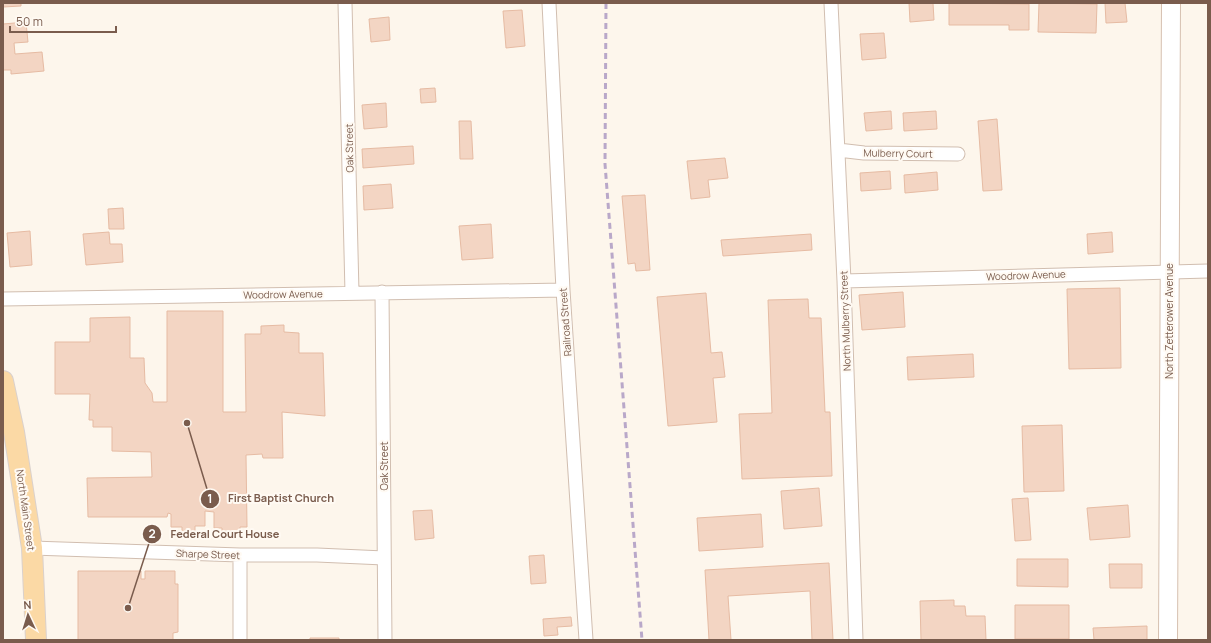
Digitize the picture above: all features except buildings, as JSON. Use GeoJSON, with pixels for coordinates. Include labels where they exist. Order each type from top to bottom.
{"type":"FeatureCollection","features":[{"type":"Feature","properties":{"kind":"main road","name":"North Main Street"},"geometry":{"type":"LineString","coordinates":[[3,381],[14,432],[32,548],[36,640]]}},
{"type":"Feature","properties":{"kind":"street","name":"Oak Street"},"geometry":{"type":"LineString","coordinates":[[345,3],[352,293]]}},
{"type":"Feature","properties":{"kind":"street","name":"Railroad Street"},"geometry":{"type":"LineString","coordinates":[[549,3],[563,290],[586,640]]}},
{"type":"Feature","properties":{"kind":"street","name":"North Mulberry Street"},"geometry":{"type":"LineString","coordinates":[[831,3],[844,281],[856,640]]}},
{"type":"Feature","properties":{"kind":"street","name":"North Zetterower Avenue"},"geometry":{"type":"LineString","coordinates":[[1168,640],[1171,3]]}},
{"type":"Feature","properties":{"kind":"street","name":"Mulberry Court"},"geometry":{"type":"LineString","coordinates":[[838,150],[864,153],[958,154]]}},
{"type":"Feature","properties":{"kind":"street","name":"Woodrow Avenue"},"geometry":{"type":"LineString","coordinates":[[844,281],[1208,271]]}},
{"type":"Feature","properties":{"kind":"street","name":"Woodrow Avenue"},"geometry":{"type":"LineString","coordinates":[[3,299],[563,290]]}},
{"type":"Feature","properties":{"kind":"street","name":"Oak Street"},"geometry":{"type":"LineString","coordinates":[[382,292],[385,640]]}},
{"type":"Feature","properties":{"kind":"street","name":"Sharpe Street"},"geometry":{"type":"LineString","coordinates":[[32,548],[384,558]]}},
{"type":"Feature","properties":{"kind":"street"},"geometry":{"type":"LineString","coordinates":[[240,555],[240,640]]}},
{"type":"Feature","properties":{"kind":"railway"},"geometry":{"type":"LineString","coordinates":[[606,3],[605,164],[642,640]]}},
{"type":"Feature","properties":{"kind":"place","name":"First Baptist Church"},"geometry":{"type":"Point","coordinates":[187,423]}},
{"type":"Feature","properties":{"kind":"place","name":"Federal Court House"},"geometry":{"type":"Point","coordinates":[128,608]}}]}
